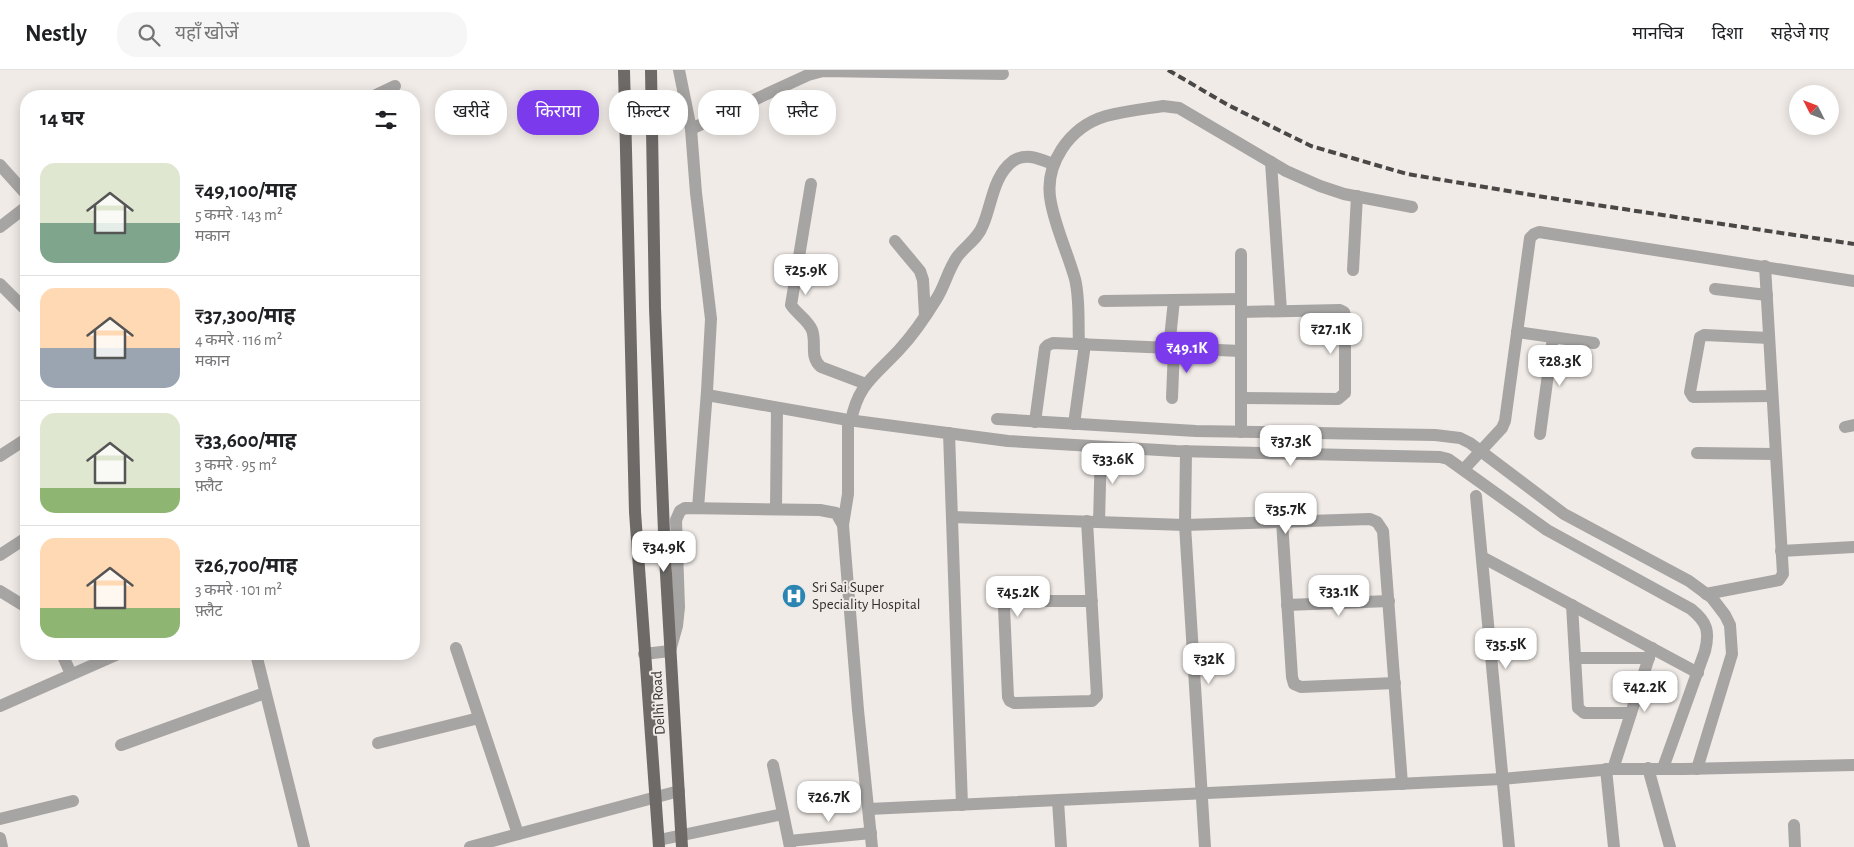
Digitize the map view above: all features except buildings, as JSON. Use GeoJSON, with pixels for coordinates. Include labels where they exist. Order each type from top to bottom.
{"type":"FeatureCollection","features":[{"type":"Feature","properties":{"kind":"main road"},"geometry":{"type":"LineString","coordinates":[[624,70],[634,502],[659,843]]}},
{"type":"Feature","properties":{"kind":"main road","name":"Delhi Road"},"geometry":{"type":"LineString","coordinates":[[651,70],[656,308],[665,557],[682,841]]}},
{"type":"Feature","properties":{"kind":"street"},"geometry":{"type":"LineString","coordinates":[[679,70],[691,129],[696,193],[711,319],[698,508]]}},
{"type":"Feature","properties":{"kind":"street"},"geometry":{"type":"LineString","coordinates":[[691,129],[808,75],[823,71],[1003,74]]}},
{"type":"Feature","properties":{"kind":"street"},"geometry":{"type":"LineString","coordinates":[[387,90],[395,86]]}},
{"type":"Feature","properties":{"kind":"street"},"geometry":{"type":"LineString","coordinates":[[1074,424],[1082,344],[1075,280],[1050,202],[1048,189],[1053,164],[1072,136],[1093,121],[1107,116],[1163,106],[1179,108],[1271,162],[1320,186],[1357,196],[1412,206]]}},
{"type":"Feature","properties":{"kind":"street"},"geometry":{"type":"LineString","coordinates":[[872,847],[858,710],[843,524],[848,494],[852,415],[866,384],[900,348],[925,316],[938,296],[957,257],[973,241],[983,226],[996,186],[1006,168],[1020,157],[1028,156],[1053,164]]}},
{"type":"Feature","properties":{"kind":"street"},"geometry":{"type":"LineString","coordinates":[[1271,162],[1281,311]]}},
{"type":"Feature","properties":{"kind":"street"},"geometry":{"type":"LineString","coordinates":[[0,164],[20,187]]}},
{"type":"Feature","properties":{"kind":"street"},"geometry":{"type":"LineString","coordinates":[[811,184],[791,306],[808,323],[812,330],[814,358],[817,364],[866,384]]}},
{"type":"Feature","properties":{"kind":"street"},"geometry":{"type":"LineString","coordinates":[[1353,270],[1357,196]]}},
{"type":"Feature","properties":{"kind":"street"},"geometry":{"type":"LineString","coordinates":[[0,227],[20,212]]}},
{"type":"Feature","properties":{"kind":"street"},"geometry":{"type":"LineString","coordinates":[[1466,467],[1502,428],[1505,421],[1530,238],[1534,234],[1539,232],[1854,281]]}},
{"type":"Feature","properties":{"kind":"street"},"geometry":{"type":"LineString","coordinates":[[895,241],[920,272],[925,316]]}},
{"type":"Feature","properties":{"kind":"street"},"geometry":{"type":"LineString","coordinates":[[1240,432],[1241,254]]}},
{"type":"Feature","properties":{"kind":"street"},"geometry":{"type":"LineString","coordinates":[[1706,594],[1779,580],[1783,574],[1765,266]]}},
{"type":"Feature","properties":{"kind":"street"},"geometry":{"type":"LineString","coordinates":[[0,284],[20,302]]}},
{"type":"Feature","properties":{"kind":"street"},"geometry":{"type":"LineString","coordinates":[[1714,289],[1767,295]]}},
{"type":"Feature","properties":{"kind":"street"},"geometry":{"type":"LineString","coordinates":[[1104,301],[1174,300],[1241,305],[1281,311],[1340,310],[1344,312],[1345,393],[1338,399],[1240,398]]}},
{"type":"Feature","properties":{"kind":"street"},"geometry":{"type":"LineString","coordinates":[[1172,398],[1174,300]]}},
{"type":"Feature","properties":{"kind":"street"},"geometry":{"type":"LineString","coordinates":[[1517,332],[1594,343]]}},
{"type":"Feature","properties":{"kind":"street"},"geometry":{"type":"LineString","coordinates":[[1769,338],[1700,336],[1690,392],[1693,397],[1772,396]]}},
{"type":"Feature","properties":{"kind":"street"},"geometry":{"type":"LineString","coordinates":[[1540,434],[1553,337]]}},
{"type":"Feature","properties":{"kind":"street"},"geometry":{"type":"LineString","coordinates":[[1035,422],[1045,348],[1053,343],[1241,351]]}},
{"type":"Feature","properties":{"kind":"street"},"geometry":{"type":"LineString","coordinates":[[707,395],[777,408],[852,415],[949,433],[1008,441],[1101,446],[1178,443],[1440,457],[1448,459],[1466,467],[1547,530],[1698,615],[1704,622],[1708,639],[1666,768]]}},
{"type":"Feature","properties":{"kind":"street"},"geometry":{"type":"LineString","coordinates":[[776,509],[777,408]]}},
{"type":"Feature","properties":{"kind":"street"},"geometry":{"type":"LineString","coordinates":[[996,420],[1074,424],[1178,443],[1240,432],[1450,436],[1465,441],[1564,514],[1689,581],[1712,598],[1728,620],[1732,654],[1690,769]]}},
{"type":"Feature","properties":{"kind":"street"},"geometry":{"type":"LineString","coordinates":[[949,433],[962,805]]}},
{"type":"Feature","properties":{"kind":"street"},"geometry":{"type":"LineString","coordinates":[[0,456],[20,442]]}},
{"type":"Feature","properties":{"kind":"street"},"geometry":{"type":"LineString","coordinates":[[1178,443],[1186,525],[1204,847]]}},
{"type":"Feature","properties":{"kind":"street"},"geometry":{"type":"LineString","coordinates":[[1092,601],[1010,601],[1006,603],[1004,607],[1008,697],[1010,701],[1014,703],[1092,701],[1097,696],[1092,601],[1093,522],[1101,446]]}},
{"type":"Feature","properties":{"kind":"street"},"geometry":{"type":"LineString","coordinates":[[1697,453],[1775,454]]}},
{"type":"Feature","properties":{"kind":"street"},"geometry":{"type":"LineString","coordinates":[[1476,496],[1509,847]]}},
{"type":"Feature","properties":{"kind":"street"},"geometry":{"type":"LineString","coordinates":[[644,654],[670,651],[679,607],[676,520],[680,511],[685,508],[820,510],[836,513],[843,524]]}},
{"type":"Feature","properties":{"kind":"street"},"geometry":{"type":"LineString","coordinates":[[952,516],[1186,525],[1370,519],[1378,522],[1383,530],[1402,784]]}},
{"type":"Feature","properties":{"kind":"street"},"geometry":{"type":"LineString","coordinates":[[1282,521],[1294,684],[1302,687],[1395,683]]}},
{"type":"Feature","properties":{"kind":"street"},"geometry":{"type":"LineString","coordinates":[[0,555],[20,542]]}},
{"type":"Feature","properties":{"kind":"street"},"geometry":{"type":"LineString","coordinates":[[1781,551],[1854,547]]}},
{"type":"Feature","properties":{"kind":"street"},"geometry":{"type":"LineString","coordinates":[[1482,557],[1572,605],[1650,653],[1698,673]]}},
{"type":"Feature","properties":{"kind":"street"},"geometry":{"type":"LineString","coordinates":[[0,591],[20,603]]}},
{"type":"Feature","properties":{"kind":"street"},"geometry":{"type":"LineString","coordinates":[[1287,605],[1389,601]]}},
{"type":"Feature","properties":{"kind":"street"},"geometry":{"type":"LineString","coordinates":[[1572,605],[1578,708],[1584,713],[1631,713]]}},
{"type":"Feature","properties":{"kind":"street"},"geometry":{"type":"LineString","coordinates":[[456,648],[518,834]]}},
{"type":"Feature","properties":{"kind":"street"},"geometry":{"type":"LineString","coordinates":[[1575,658],[1650,653]]}},
{"type":"Feature","properties":{"kind":"street"},"geometry":{"type":"LineString","coordinates":[[1614,847],[1609,769],[1631,713],[1650,653]]}},
{"type":"Feature","properties":{"kind":"street"},"geometry":{"type":"LineString","coordinates":[[65,660],[71,674]]}},
{"type":"Feature","properties":{"kind":"street"},"geometry":{"type":"LineString","coordinates":[[0,706],[104,660]]}},
{"type":"Feature","properties":{"kind":"street"},"geometry":{"type":"LineString","coordinates":[[258,660],[304,847]]}},
{"type":"Feature","properties":{"kind":"street"},"geometry":{"type":"LineString","coordinates":[[121,745],[266,693]]}},
{"type":"Feature","properties":{"kind":"street"},"geometry":{"type":"LineString","coordinates":[[378,743],[479,718]]}},
{"type":"Feature","properties":{"kind":"street"},"geometry":{"type":"LineString","coordinates":[[773,765],[789,844],[871,833]]}},
{"type":"Feature","properties":{"kind":"street"},"geometry":{"type":"LineString","coordinates":[[869,809],[1502,779],[1609,769],[1854,765]]}},
{"type":"Feature","properties":{"kind":"street"},"geometry":{"type":"LineString","coordinates":[[1648,768],[1670,847]]}},
{"type":"Feature","properties":{"kind":"street"},"geometry":{"type":"LineString","coordinates":[[470,847],[679,791]]}},
{"type":"Feature","properties":{"kind":"street"},"geometry":{"type":"LineString","coordinates":[[0,819],[73,801]]}},
{"type":"Feature","properties":{"kind":"street"},"geometry":{"type":"LineString","coordinates":[[1058,801],[1060,847]]}},
{"type":"Feature","properties":{"kind":"street"},"geometry":{"type":"LineString","coordinates":[[659,843],[682,841],[783,814]]}},
{"type":"Feature","properties":{"kind":"street"},"geometry":{"type":"LineString","coordinates":[[1794,825],[1795,847]]}},
{"type":"Feature","properties":{"kind":"street"},"geometry":{"type":"LineString","coordinates":[[0,838],[2,847]]}},
{"type":"Feature","properties":{"kind":"railway"},"geometry":{"type":"LineString","coordinates":[[1168,70],[1228,105],[1311,146],[1407,174],[1544,197],[1854,244]]}},
{"type":"Feature","properties":{"kind":"place","name":"Sri Sai Super Speciality Hospital"},"geometry":{"type":"Point","coordinates":[794,596]}}]}
